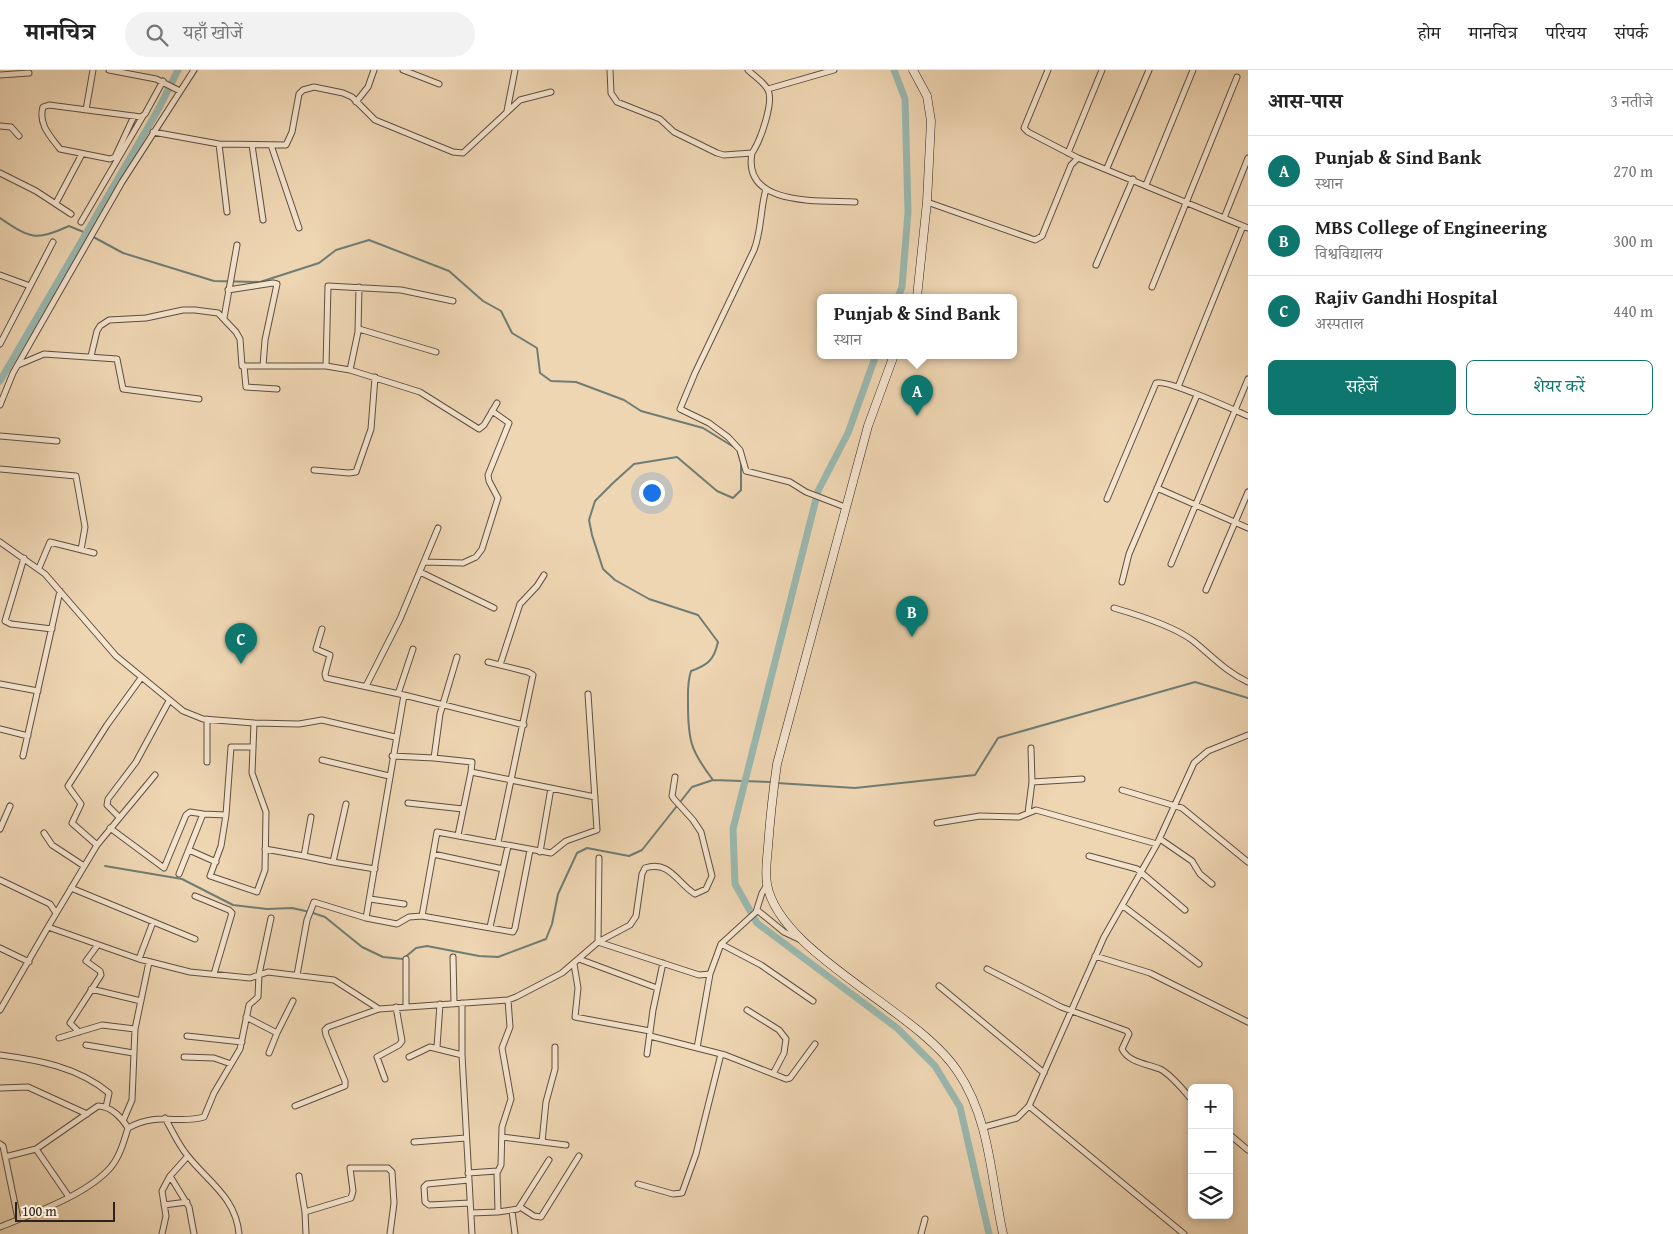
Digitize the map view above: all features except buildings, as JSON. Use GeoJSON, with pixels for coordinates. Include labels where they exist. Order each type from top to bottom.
{"type":"FeatureCollection","features":[{"type":"Feature","properties":{"kind":"street"},"geometry":{"type":"LineString","coordinates":[[86,110],[93,70]]}},
{"type":"Feature","properties":{"kind":"street"},"geometry":{"type":"LineString","coordinates":[[109,70],[139,72],[178,89]]}},
{"type":"Feature","properties":{"kind":"street"},"geometry":{"type":"LineString","coordinates":[[0,405],[18,366],[92,236],[178,89],[194,70]]}},
{"type":"Feature","properties":{"kind":"street"},"geometry":{"type":"LineString","coordinates":[[356,102],[368,87],[374,70]]}},
{"type":"Feature","properties":{"kind":"street"},"geometry":{"type":"LineString","coordinates":[[402,70],[440,84]]}},
{"type":"Feature","properties":{"kind":"street"},"geometry":{"type":"LineString","coordinates":[[507,111],[515,70]]}},
{"type":"Feature","properties":{"kind":"street"},"geometry":{"type":"LineString","coordinates":[[610,70],[611,93],[617,102],[660,119],[674,132],[717,153],[724,155],[752,153]]}},
{"type":"Feature","properties":{"kind":"street"},"geometry":{"type":"LineString","coordinates":[[748,70],[768,89],[769,109],[757,145],[752,153],[751,172],[766,189],[787,198],[855,202]]}},
{"type":"Feature","properties":{"kind":"street"},"geometry":{"type":"LineString","coordinates":[[768,89],[834,70]]}},
{"type":"Feature","properties":{"kind":"street"},"geometry":{"type":"LineString","coordinates":[[913,70],[927,96],[931,121],[927,202],[917,294]]}},
{"type":"Feature","properties":{"kind":"street"},"geometry":{"type":"LineString","coordinates":[[1048,70],[1024,128],[1028,132],[1078,158],[1107,168],[1246,227],[1178,387]]}},
{"type":"Feature","properties":{"kind":"street"},"geometry":{"type":"LineString","coordinates":[[1068,153],[1102,70]]}},
{"type":"Feature","properties":{"kind":"street"},"geometry":{"type":"LineString","coordinates":[[1107,168],[1149,70]]}},
{"type":"Feature","properties":{"kind":"street"},"geometry":{"type":"LineString","coordinates":[[1146,185],[1194,70]]}},
{"type":"Feature","properties":{"kind":"street"},"geometry":{"type":"LineString","coordinates":[[0,75],[28,73]]}},
{"type":"Feature","properties":{"kind":"street"},"geometry":{"type":"LineString","coordinates":[[1152,287],[1236,77]]}},
{"type":"Feature","properties":{"kind":"street"},"geometry":{"type":"LineString","coordinates":[[81,222],[165,82]]}},
{"type":"Feature","properties":{"kind":"street"},"geometry":{"type":"LineString","coordinates":[[153,132],[219,144],[281,146],[288,143],[292,132],[297,97],[303,90],[320,88],[344,93],[375,120],[459,153],[467,150],[507,111],[524,98],[551,92]]}},
{"type":"Feature","properties":{"kind":"street"},"geometry":{"type":"LineString","coordinates":[[134,116],[112,159],[60,149],[44,127],[42,114],[44,107],[49,105],[144,116]]}},
{"type":"Feature","properties":{"kind":"street"},"geometry":{"type":"LineString","coordinates":[[0,126],[11,127],[18,136]]}},
{"type":"Feature","properties":{"kind":"street"},"geometry":{"type":"LineString","coordinates":[[219,144],[227,212]]}},
{"type":"Feature","properties":{"kind":"street"},"geometry":{"type":"LineString","coordinates":[[252,144],[264,220]]}},
{"type":"Feature","properties":{"kind":"street"},"geometry":{"type":"LineString","coordinates":[[271,145],[299,228]]}},
{"type":"Feature","properties":{"kind":"street"},"geometry":{"type":"LineString","coordinates":[[56,204],[82,154]]}},
{"type":"Feature","properties":{"kind":"street"},"geometry":{"type":"LineString","coordinates":[[927,202],[1035,240],[1042,236],[1071,165],[1078,158]]}},
{"type":"Feature","properties":{"kind":"street"},"geometry":{"type":"LineString","coordinates":[[1224,218],[1248,158]]}},
{"type":"Feature","properties":{"kind":"street"},"geometry":{"type":"LineString","coordinates":[[0,173],[26,185],[71,214]]}},
{"type":"Feature","properties":{"kind":"street"},"geometry":{"type":"LineString","coordinates":[[1096,265],[1132,179]]}},
{"type":"Feature","properties":{"kind":"street"},"geometry":{"type":"LineString","coordinates":[[766,189],[760,214],[760,230],[754,250],[695,373],[680,410],[709,423],[728,437],[740,450],[746,472],[790,482],[806,492],[845,507]]}},
{"type":"Feature","properties":{"kind":"street"},"geometry":{"type":"LineString","coordinates":[[0,344],[53,242]]}},
{"type":"Feature","properties":{"kind":"street"},"geometry":{"type":"LineString","coordinates":[[224,318],[237,245]]}},
{"type":"Feature","properties":{"kind":"street"},"geometry":{"type":"LineString","coordinates":[[0,275],[30,286]]}},
{"type":"Feature","properties":{"kind":"street"},"geometry":{"type":"LineString","coordinates":[[229,288],[277,284],[265,340],[263,366]]}},
{"type":"Feature","properties":{"kind":"street"},"geometry":{"type":"LineString","coordinates":[[326,366],[327,288],[330,285],[402,290],[453,301]]}},
{"type":"Feature","properties":{"kind":"street"},"geometry":{"type":"LineString","coordinates":[[350,370],[358,329],[359,287]]}},
{"type":"Feature","properties":{"kind":"street"},"geometry":{"type":"LineString","coordinates":[[92,356],[97,331],[100,326],[109,320],[146,318],[189,310],[215,312],[224,318],[238,336],[246,387],[278,389]]}},
{"type":"Feature","properties":{"kind":"street"},"geometry":{"type":"LineString","coordinates":[[358,329],[436,352]]}},
{"type":"Feature","properties":{"kind":"street"},"geometry":{"type":"LineString","coordinates":[[18,366],[44,354],[118,358],[123,389],[199,399]]}},
{"type":"Feature","properties":{"kind":"street"},"geometry":{"type":"LineString","coordinates":[[893,359],[868,426],[777,764],[772,796],[767,885],[776,909],[806,943],[935,1044],[958,1070],[968,1087],[984,1127],[1003,1234]]}},
{"type":"Feature","properties":{"kind":"street"},"geometry":{"type":"LineString","coordinates":[[244,366],[326,366],[350,370],[420,392],[479,428],[484,426],[497,403]]}},
{"type":"Feature","properties":{"kind":"street"},"geometry":{"type":"LineString","coordinates":[[314,470],[353,473],[358,469],[371,430],[376,377]]}},
{"type":"Feature","properties":{"kind":"street"},"geometry":{"type":"LineString","coordinates":[[1171,564],[1248,380]]}},
{"type":"Feature","properties":{"kind":"street"},"geometry":{"type":"LineString","coordinates":[[1107,500],[1156,383],[1162,381],[1248,416]]}},
{"type":"Feature","properties":{"kind":"street"},"geometry":{"type":"LineString","coordinates":[[1122,582],[1129,554],[1197,395]]}},
{"type":"Feature","properties":{"kind":"street"},"geometry":{"type":"LineString","coordinates":[[424,562],[463,563],[476,557],[482,549],[498,498],[488,475],[508,423],[492,411]]}},
{"type":"Feature","properties":{"kind":"street"},"geometry":{"type":"LineString","coordinates":[[0,436],[57,441]]}},
{"type":"Feature","properties":{"kind":"street"},"geometry":{"type":"LineString","coordinates":[[0,470],[76,476],[85,528],[81,550]]}},
{"type":"Feature","properties":{"kind":"street"},"geometry":{"type":"LineString","coordinates":[[1157,488],[1248,528]]}},
{"type":"Feature","properties":{"kind":"street"},"geometry":{"type":"LineString","coordinates":[[1206,590],[1248,492]]}},
{"type":"Feature","properties":{"kind":"street"},"geometry":{"type":"LineString","coordinates":[[366,686],[400,619],[438,528]]}},
{"type":"Feature","properties":{"kind":"street"},"geometry":{"type":"LineString","coordinates":[[0,542],[38,568],[116,656],[169,701],[189,715],[207,719],[254,723],[299,724],[322,720],[395,738]]}},
{"type":"Feature","properties":{"kind":"street"},"geometry":{"type":"LineString","coordinates":[[38,568],[50,542],[94,553]]}},
{"type":"Feature","properties":{"kind":"street"},"geometry":{"type":"LineString","coordinates":[[24,558],[5,621],[11,624],[52,629]]}},
{"type":"Feature","properties":{"kind":"street"},"geometry":{"type":"LineString","coordinates":[[420,572],[494,608]]}},
{"type":"Feature","properties":{"kind":"street"},"geometry":{"type":"LineString","coordinates":[[500,665],[520,604],[537,586],[544,575]]}},
{"type":"Feature","properties":{"kind":"street"},"geometry":{"type":"LineString","coordinates":[[23,756],[60,591]]}},
{"type":"Feature","properties":{"kind":"street"},"geometry":{"type":"LineString","coordinates":[[1114,608],[1145,618],[1188,638],[1226,670],[1248,682]]}},
{"type":"Feature","properties":{"kind":"street"},"geometry":{"type":"LineString","coordinates":[[322,629],[316,649],[330,655],[325,677],[524,725]]}},
{"type":"Feature","properties":{"kind":"street"},"geometry":{"type":"LineString","coordinates":[[366,918],[401,694],[413,650]]}},
{"type":"Feature","properties":{"kind":"street"},"geometry":{"type":"LineString","coordinates":[[434,758],[442,705],[457,657]]}},
{"type":"Feature","properties":{"kind":"street"},"geometry":{"type":"LineString","coordinates":[[488,662],[528,672],[533,676],[498,842]]}},
{"type":"Feature","properties":{"kind":"street"},"geometry":{"type":"LineString","coordinates":[[97,845],[72,823],[81,804],[68,786],[107,725],[141,678]]}},
{"type":"Feature","properties":{"kind":"street"},"geometry":{"type":"LineString","coordinates":[[0,684],[38,691]]}},
{"type":"Feature","properties":{"kind":"street"},"geometry":{"type":"LineString","coordinates":[[422,916],[437,832],[550,853],[566,841],[597,830],[588,694]]}},
{"type":"Feature","properties":{"kind":"street"},"geometry":{"type":"LineString","coordinates":[[119,818],[107,805],[108,799],[136,762],[169,701]]}},
{"type":"Feature","properties":{"kind":"street"},"geometry":{"type":"LineString","coordinates":[[207,719],[207,762]]}},
{"type":"Feature","properties":{"kind":"street"},"geometry":{"type":"LineString","coordinates":[[253,747],[231,747],[226,815],[221,846],[211,878],[257,892],[265,870],[266,812],[252,773],[254,723]]}},
{"type":"Feature","properties":{"kind":"street"},"geometry":{"type":"LineString","coordinates":[[0,729],[28,736]]}},
{"type":"Feature","properties":{"kind":"street"},"geometry":{"type":"LineString","coordinates":[[984,1127],[1017,1118],[1029,1106],[1072,1012],[1095,956],[1159,842],[1194,763],[1208,751],[1248,735]]}},
{"type":"Feature","properties":{"kind":"street"},"geometry":{"type":"LineString","coordinates":[[1028,813],[1032,782],[1031,748]]}},
{"type":"Feature","properties":{"kind":"street"},"geometry":{"type":"LineString","coordinates":[[392,756],[472,762],[458,835]]}},
{"type":"Feature","properties":{"kind":"street"},"geometry":{"type":"LineString","coordinates":[[322,760],[389,776]]}},
{"type":"Feature","properties":{"kind":"street"},"geometry":{"type":"LineString","coordinates":[[471,772],[595,797]]}},
{"type":"Feature","properties":{"kind":"street"},"geometry":{"type":"LineString","coordinates":[[0,1010],[97,845],[155,776]]}},
{"type":"Feature","properties":{"kind":"street"},"geometry":{"type":"LineString","coordinates":[[295,1106],[343,1087],[346,1083],[326,1034],[325,1030],[328,1027],[379,1009],[508,1000],[562,973],[598,942],[627,928],[633,922],[637,911],[642,874],[645,868],[665,867],[695,894],[701,893],[709,884],[711,872],[701,832],[672,796],[675,777]]}},
{"type":"Feature","properties":{"kind":"street"},"geometry":{"type":"LineString","coordinates":[[1032,782],[1082,779]]}},
{"type":"Feature","properties":{"kind":"street"},"geometry":{"type":"LineString","coordinates":[[540,852],[551,788]]}},
{"type":"Feature","properties":{"kind":"street"},"geometry":{"type":"LineString","coordinates":[[1122,790],[1174,805],[1192,815],[1248,862]]}},
{"type":"Feature","properties":{"kind":"street"},"geometry":{"type":"LineString","coordinates":[[408,803],[464,809]]}},
{"type":"Feature","properties":{"kind":"street"},"geometry":{"type":"LineString","coordinates":[[333,862],[346,804]]}},
{"type":"Feature","properties":{"kind":"street"},"geometry":{"type":"LineString","coordinates":[[0,829],[10,806]]}},
{"type":"Feature","properties":{"kind":"street"},"geometry":{"type":"LineString","coordinates":[[938,823],[980,816],[1019,817],[1041,811],[1159,842],[1192,862],[1200,874],[1212,884]]}},
{"type":"Feature","properties":{"kind":"street"},"geometry":{"type":"LineString","coordinates":[[110,828],[164,868],[186,815],[190,812],[226,815]]}},
{"type":"Feature","properties":{"kind":"street"},"geometry":{"type":"LineString","coordinates":[[179,874],[203,814]]}},
{"type":"Feature","properties":{"kind":"street"},"geometry":{"type":"LineString","coordinates":[[304,856],[311,816]]}},
{"type":"Feature","properties":{"kind":"street"},"geometry":{"type":"LineString","coordinates":[[44,833],[52,845],[86,862]]}},
{"type":"Feature","properties":{"kind":"street"},"geometry":{"type":"LineString","coordinates":[[490,927],[508,846]]}},
{"type":"Feature","properties":{"kind":"street"},"geometry":{"type":"LineString","coordinates":[[265,849],[375,869]]}},
{"type":"Feature","properties":{"kind":"street"},"geometry":{"type":"LineString","coordinates":[[189,850],[216,862]]}},
{"type":"Feature","properties":{"kind":"street"},"geometry":{"type":"LineString","coordinates":[[297,976],[310,912],[314,902],[366,918],[397,924],[409,917],[422,916],[511,932],[515,928],[530,850]]}},
{"type":"Feature","properties":{"kind":"street"},"geometry":{"type":"LineString","coordinates":[[433,854],[503,869]]}},
{"type":"Feature","properties":{"kind":"street"},"geometry":{"type":"LineString","coordinates":[[1089,856],[1141,871],[1185,910]]}},
{"type":"Feature","properties":{"kind":"street"},"geometry":{"type":"LineString","coordinates":[[598,942],[599,858]]}},
{"type":"Feature","properties":{"kind":"street"},"geometry":{"type":"LineString","coordinates":[[0,880],[50,904],[56,912]]}},
{"type":"Feature","properties":{"kind":"street"},"geometry":{"type":"LineString","coordinates":[[697,1048],[710,974],[721,944],[756,912],[762,893],[767,885]]}},
{"type":"Feature","properties":{"kind":"street"},"geometry":{"type":"LineString","coordinates":[[71,888],[196,939]]}},
{"type":"Feature","properties":{"kind":"street"},"geometry":{"type":"LineString","coordinates":[[195,896],[232,913],[214,974]]}},
{"type":"Feature","properties":{"kind":"street"},"geometry":{"type":"LineString","coordinates":[[370,899],[404,904]]}},
{"type":"Feature","properties":{"kind":"street"},"geometry":{"type":"LineString","coordinates":[[1123,906],[1199,964]]}},
{"type":"Feature","properties":{"kind":"street"},"geometry":{"type":"LineString","coordinates":[[756,912],[784,932],[806,943]]}},
{"type":"Feature","properties":{"kind":"street"},"geometry":{"type":"LineString","coordinates":[[0,1227],[68,1197],[96,1179],[112,1166],[121,1150],[128,1128],[140,1122],[165,1118],[201,1118],[242,1042],[249,1005],[259,995],[259,974],[272,918]]}},
{"type":"Feature","properties":{"kind":"street"},"geometry":{"type":"LineString","coordinates":[[139,959],[153,922]]}},
{"type":"Feature","properties":{"kind":"street"},"geometry":{"type":"LineString","coordinates":[[48,927],[97,946],[190,972],[250,978],[268,972],[337,981],[379,1009]]}},
{"type":"Feature","properties":{"kind":"street"},"geometry":{"type":"LineString","coordinates":[[598,942],[699,976],[710,974]]}},
{"type":"Feature","properties":{"kind":"street"},"geometry":{"type":"LineString","coordinates":[[721,944],[768,970],[813,1001]]}},
{"type":"Feature","properties":{"kind":"street"},"geometry":{"type":"LineString","coordinates":[[78,1032],[70,1023],[101,973],[86,961],[97,946]]}},
{"type":"Feature","properties":{"kind":"street"},"geometry":{"type":"LineString","coordinates":[[0,948],[29,962]]}},
{"type":"Feature","properties":{"kind":"street"},"geometry":{"type":"LineString","coordinates":[[1095,956],[1150,972],[1247,1020]]}},
{"type":"Feature","properties":{"kind":"street"},"geometry":{"type":"LineString","coordinates":[[453,957],[454,1003]]}},
{"type":"Feature","properties":{"kind":"street"},"geometry":{"type":"LineString","coordinates":[[406,959],[406,1006]]}},
{"type":"Feature","properties":{"kind":"street"},"geometry":{"type":"LineString","coordinates":[[579,959],[657,988]]}},
{"type":"Feature","properties":{"kind":"street"},"geometry":{"type":"LineString","coordinates":[[124,1121],[133,1095],[135,1029],[149,962]]}},
{"type":"Feature","properties":{"kind":"street"},"geometry":{"type":"LineString","coordinates":[[647,1054],[657,988],[663,963]]}},
{"type":"Feature","properties":{"kind":"street"},"geometry":{"type":"LineString","coordinates":[[574,964],[578,988],[575,1017],[650,1034],[721,1054],[783,1078],[790,1078],[815,1044]]}},
{"type":"Feature","properties":{"kind":"street"},"geometry":{"type":"LineString","coordinates":[[988,969],[1072,1012],[1127,1031],[1128,1034],[1123,1051],[1141,1064],[1164,1072],[1188,1096]]}},
{"type":"Feature","properties":{"kind":"street"},"geometry":{"type":"LineString","coordinates":[[939,986],[1044,1073]]}},
{"type":"Feature","properties":{"kind":"street"},"geometry":{"type":"LineString","coordinates":[[91,989],[141,1001]]}},
{"type":"Feature","properties":{"kind":"street"},"geometry":{"type":"LineString","coordinates":[[498,1212],[497,1172],[501,1165],[502,1124],[511,1098],[502,1048],[510,1027],[508,1000]]}},
{"type":"Feature","properties":{"kind":"street"},"geometry":{"type":"LineString","coordinates":[[269,1053],[277,1033],[294,1002]]}},
{"type":"Feature","properties":{"kind":"street"},"geometry":{"type":"LineString","coordinates":[[462,1002],[462,1055],[472,1234]]}},
{"type":"Feature","properties":{"kind":"street"},"geometry":{"type":"LineString","coordinates":[[437,1047],[440,1004]]}},
{"type":"Feature","properties":{"kind":"street"},"geometry":{"type":"LineString","coordinates":[[385,1079],[377,1057],[399,1045],[402,1041],[396,1007]]}},
{"type":"Feature","properties":{"kind":"street"},"geometry":{"type":"LineString","coordinates":[[747,1010],[779,1030],[786,1039],[784,1053],[773,1074]]}},
{"type":"Feature","properties":{"kind":"street"},"geometry":{"type":"LineString","coordinates":[[246,1017],[277,1033]]}},
{"type":"Feature","properties":{"kind":"street"},"geometry":{"type":"LineString","coordinates":[[59,1038],[102,1025],[135,1029]]}},
{"type":"Feature","properties":{"kind":"street"},"geometry":{"type":"LineString","coordinates":[[187,1036],[242,1042]]}},
{"type":"Feature","properties":{"kind":"street"},"geometry":{"type":"LineString","coordinates":[[86,1045],[133,1053]]}},
{"type":"Feature","properties":{"kind":"street"},"geometry":{"type":"LineString","coordinates":[[409,1056],[424,1048],[437,1047],[462,1055]]}},
{"type":"Feature","properties":{"kind":"street"},"geometry":{"type":"LineString","coordinates":[[542,1142],[545,1107],[554,1069],[555,1047]]}},
{"type":"Feature","properties":{"kind":"street"},"geometry":{"type":"LineString","coordinates":[[638,1184],[673,1194],[682,1193],[696,1154],[721,1054]]}},
{"type":"Feature","properties":{"kind":"street"},"geometry":{"type":"LineString","coordinates":[[0,1055],[34,1060],[70,1071],[109,1093],[106,1108]]}},
{"type":"Feature","properties":{"kind":"street"},"geometry":{"type":"LineString","coordinates":[[184,1056],[214,1058],[231,1064]]}},
{"type":"Feature","properties":{"kind":"street"},"geometry":{"type":"LineString","coordinates":[[0,1088],[28,1087],[87,1114]]}},
{"type":"Feature","properties":{"kind":"street"},"geometry":{"type":"LineString","coordinates":[[5,1157],[36,1149],[98,1106],[106,1108],[124,1121],[128,1128]]}},
{"type":"Feature","properties":{"kind":"street"},"geometry":{"type":"LineString","coordinates":[[1029,1106],[1184,1234]]}},
{"type":"Feature","properties":{"kind":"street"},"geometry":{"type":"LineString","coordinates":[[165,1118],[188,1156],[226,1198],[236,1216],[239,1234]]}},
{"type":"Feature","properties":{"kind":"street"},"geometry":{"type":"LineString","coordinates":[[502,1137],[566,1145]]}},
{"type":"Feature","properties":{"kind":"street"},"geometry":{"type":"LineString","coordinates":[[1233,1137],[1248,1150]]}},
{"type":"Feature","properties":{"kind":"street"},"geometry":{"type":"LineString","coordinates":[[414,1142],[466,1138]]}},
{"type":"Feature","properties":{"kind":"street"},"geometry":{"type":"LineString","coordinates":[[0,1144],[3,1146],[18,1220]]}},
{"type":"Feature","properties":{"kind":"street"},"geometry":{"type":"LineString","coordinates":[[36,1149],[68,1197]]}},
{"type":"Feature","properties":{"kind":"street"},"geometry":{"type":"LineString","coordinates":[[162,1234],[166,1216],[162,1191],[170,1176],[188,1156]]}},
{"type":"Feature","properties":{"kind":"street"},"geometry":{"type":"LineString","coordinates":[[520,1207],[534,1216],[540,1216],[579,1156]]}},
{"type":"Feature","properties":{"kind":"street"},"geometry":{"type":"LineString","coordinates":[[471,1213],[512,1211],[520,1207],[549,1160]]}},
{"type":"Feature","properties":{"kind":"street"},"geometry":{"type":"LineString","coordinates":[[306,1212],[351,1198],[353,1190],[350,1168],[388,1168],[392,1172],[394,1195],[390,1234]]}},
{"type":"Feature","properties":{"kind":"street"},"geometry":{"type":"LineString","coordinates":[[468,1173],[497,1172]]}},
{"type":"Feature","properties":{"kind":"street"},"geometry":{"type":"LineString","coordinates":[[170,1176],[187,1202],[194,1234]]}},
{"type":"Feature","properties":{"kind":"street"},"geometry":{"type":"LineString","coordinates":[[299,1176],[306,1212],[306,1234]]}},
{"type":"Feature","properties":{"kind":"street"},"geometry":{"type":"LineString","coordinates":[[469,1180],[428,1184],[424,1188],[424,1199],[429,1205],[470,1203]]}},
{"type":"Feature","properties":{"kind":"street"},"geometry":{"type":"LineString","coordinates":[[164,1205],[187,1202]]}},
{"type":"Feature","properties":{"kind":"street"},"geometry":{"type":"LineString","coordinates":[[512,1211],[515,1234]]}},
{"type":"Feature","properties":{"kind":"street"},"geometry":{"type":"LineString","coordinates":[[921,1234],[925,1219]]}},
{"type":"Feature","properties":{"kind":"waterway"},"geometry":{"type":"LineString","coordinates":[[0,381],[158,110],[178,70]]}},
{"type":"Feature","properties":{"kind":"waterway"},"geometry":{"type":"LineString","coordinates":[[894,70],[905,99],[908,212],[902,287],[899,294]]}},
{"type":"Feature","properties":{"kind":"waterway"},"geometry":{"type":"LineString","coordinates":[[0,218],[26,234],[33,236],[48,234],[69,226],[123,253],[214,281],[260,282],[319,263],[336,250],[369,240],[449,271],[483,301],[501,311],[512,333],[537,348],[540,373],[551,381],[576,382],[624,400],[641,411],[703,428],[737,449],[741,463],[741,490],[733,498],[717,491],[677,457],[634,464],[595,501],[589,520],[603,569],[615,580],[649,599],[698,615],[718,642],[712,658],[702,666],[691,671],[688,688],[688,717],[692,745],[695,753],[713,780]]}},
{"type":"Feature","properties":{"kind":"waterway"},"geometry":{"type":"LineString","coordinates":[[875,359],[848,433],[818,491],[733,829],[735,884],[757,923],[897,1028],[935,1066],[960,1107],[989,1234]]}},
{"type":"Feature","properties":{"kind":"waterway"},"geometry":{"type":"LineString","coordinates":[[777,783],[855,788],[975,775],[998,738],[1195,682],[1248,698]]}},
{"type":"Feature","properties":{"kind":"waterway"},"geometry":{"type":"LineString","coordinates":[[105,866],[182,879],[233,905],[267,909],[292,908],[310,912],[325,917],[362,947],[383,957],[403,959],[416,948],[427,946],[479,956],[498,957],[546,939],[552,924],[558,894],[577,853],[587,848],[629,856],[642,850],[692,787],[713,780],[773,782]]}},
{"type":"Feature","properties":{"kind":"place","name":"Punjab & Sind Bank"},"geometry":{"type":"Point","coordinates":[917,416]}},
{"type":"Feature","properties":{"kind":"place","name":"MBS College of Engineering"},"geometry":{"type":"Point","coordinates":[912,637]}},
{"type":"Feature","properties":{"kind":"place","name":"Rajiv Gandhi Hospital"},"geometry":{"type":"Point","coordinates":[241,664]}}]}
